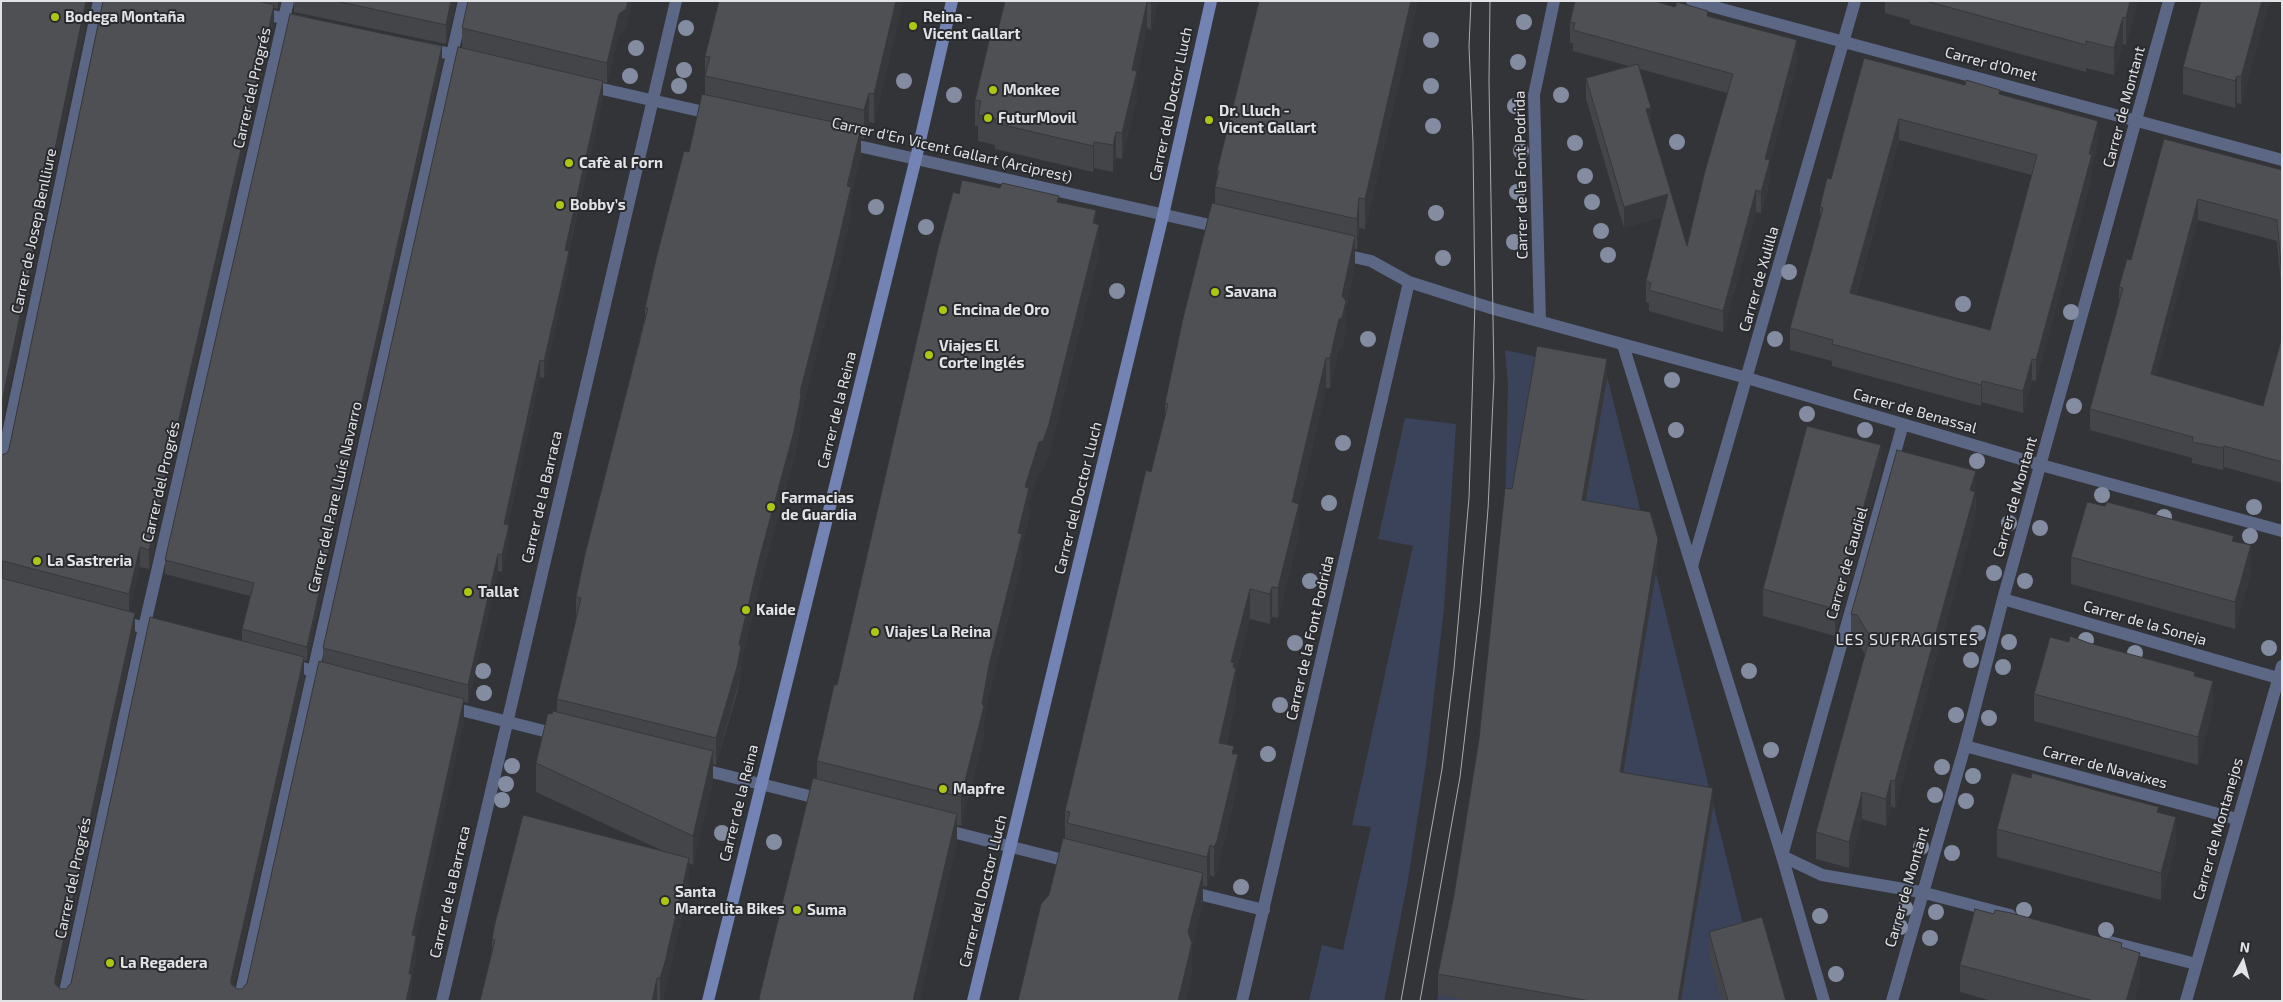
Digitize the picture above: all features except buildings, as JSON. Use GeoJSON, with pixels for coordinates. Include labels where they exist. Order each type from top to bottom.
{"type":"FeatureCollection","features":[{"type":"Feature","properties":{"kind":"street","name":"Carrer de Josep Benlliure"},"geometry":{"type":"LineString","coordinates":[[1,467],[99,1]]}},
{"type":"Feature","properties":{"kind":"street","name":"Carrer del Progrés"},"geometry":{"type":"LineString","coordinates":[[63,1001],[144,628],[288,1]]}},
{"type":"Feature","properties":{"kind":"street","name":"Carrer del Pare Lluís Navarro"},"geometry":{"type":"LineString","coordinates":[[239,1001],[464,1]]}},
{"type":"Feature","properties":{"kind":"street","name":"Carrer de la Barraca"},"geometry":{"type":"LineString","coordinates":[[442,1001],[676,1]]}},
{"type":"Feature","properties":{"kind":"street","name":"Carrer de la Reina"},"geometry":{"type":"LineString","coordinates":[[708,1001],[916,158],[952,1]]}},
{"type":"Feature","properties":{"kind":"street","name":"Carrer del Doctor Lluch"},"geometry":{"type":"LineString","coordinates":[[973,1001],[1164,215],[1211,1]]}},
{"type":"Feature","properties":{"kind":"street","name":"Carrer de la Font Podrida"},"geometry":{"type":"LineString","coordinates":[[1540,321],[1534,95],[1554,1]]}},
{"type":"Feature","properties":{"kind":"street","name":"Carrer d'Omet"},"geometry":{"type":"LineString","coordinates":[[1692,1],[2282,160]]}},
{"type":"Feature","properties":{"kind":"street","name":"Carrer de Xulilla"},"geometry":{"type":"LineString","coordinates":[[1692,566],[1855,1]]}},
{"type":"Feature","properties":{"kind":"street","name":"Carrer de Montant"},"geometry":{"type":"LineString","coordinates":[[1892,1001],[2169,1]]}},
{"type":"Feature","properties":{"kind":"street"},"geometry":{"type":"LineString","coordinates":[[251,12],[321,26]]}},
{"type":"Feature","properties":{"kind":"street"},"geometry":{"type":"LineString","coordinates":[[414,46],[480,61]]}},
{"type":"Feature","properties":{"kind":"street"},"geometry":{"type":"LineString","coordinates":[[576,84],[724,117]]}},
{"type":"Feature","properties":{"kind":"street","name":"Carrer d'En Vicent Gallart (Arciprest)"},"geometry":{"type":"LineString","coordinates":[[830,139],[1239,232]]}},
{"type":"Feature","properties":{"kind":"street"},"geometry":{"type":"LineString","coordinates":[[1324,250],[1371,261],[1409,282],[1540,321]]}},
{"type":"Feature","properties":{"kind":"street","name":"Carrer de la Font Podrida"},"geometry":{"type":"LineString","coordinates":[[1242,1001],[1409,282]]}},
{"type":"Feature","properties":{"kind":"street","name":"Carrer de Benassal"},"geometry":{"type":"LineString","coordinates":[[1540,321],[1747,378],[2041,465],[2282,531]]}},
{"type":"Feature","properties":{"kind":"street"},"geometry":{"type":"LineString","coordinates":[[1623,345],[1782,856],[1824,1001]]}},
{"type":"Feature","properties":{"kind":"street","name":"Carrer de Caudiel"},"geometry":{"type":"LineString","coordinates":[[1782,856],[1903,424]]}},
{"type":"Feature","properties":{"kind":"street","name":"Carrer de la Soneja"},"geometry":{"type":"LineString","coordinates":[[2003,598],[2278,678]]}},
{"type":"Feature","properties":{"kind":"street"},"geometry":{"type":"LineString","coordinates":[[106,618],[172,635]]}},
{"type":"Feature","properties":{"kind":"street"},"geometry":{"type":"LineString","coordinates":[[276,661],[342,678]]}},
{"type":"Feature","properties":{"kind":"street","name":"Carrer de Montanejos"},"geometry":{"type":"LineString","coordinates":[[2186,1001],[2282,666]]}},
{"type":"Feature","properties":{"kind":"street"},"geometry":{"type":"LineString","coordinates":[[438,704],[572,738]]}},
{"type":"Feature","properties":{"kind":"street","name":"Carrer de Navaixes"},"geometry":{"type":"LineString","coordinates":[[1964,746],[2238,820]]}},
{"type":"Feature","properties":{"kind":"street"},"geometry":{"type":"LineString","coordinates":[[685,765],[838,803]]}},
{"type":"Feature","properties":{"kind":"street"},"geometry":{"type":"LineString","coordinates":[[924,825],[1086,866]]}},
{"type":"Feature","properties":{"kind":"street"},"geometry":{"type":"LineString","coordinates":[[1782,856],[1822,875],[1921,892],[2025,920]]}},
{"type":"Feature","properties":{"kind":"street"},"geometry":{"type":"LineString","coordinates":[[1170,887],[1264,910]]}},
{"type":"Feature","properties":{"kind":"street"},"geometry":{"type":"LineString","coordinates":[[2092,937],[2196,964]]}},
{"type":"Feature","properties":{"kind":"shaded area"},"geometry":{"type":"Polygon","coordinates":[[[1505,350],[1606,372],[1762,1001],[1437,1001],[1479,760],[1505,513],[1508,385],[1505,350]]]}},
{"type":"Feature","properties":{"kind":"shaded area"},"geometry":{"type":"Polygon","coordinates":[[[1405,418],[1456,424],[1444,608],[1426,764],[1408,880],[1384,1001],[1309,1001],[1322,945],[1343,950],[1371,827],[1352,825],[1413,546],[1378,539],[1405,418]]]}},
{"type":"Feature","properties":{"kind":"tram line"},"geometry":{"type":"LineString","coordinates":[[1401,1001],[1442,769],[1454,669],[1469,498],[1475,303],[1473,143],[1469,46],[1471,1]]}},
{"type":"Feature","properties":{"kind":"tram line"},"geometry":{"type":"LineString","coordinates":[[1420,1001],[1460,777],[1480,607],[1488,509],[1494,378],[1489,81],[1490,1]]}},
{"type":"Feature","properties":{"kind":"place","name":"Bodega Montaña"},"geometry":{"type":"Point","coordinates":[55,17]}},
{"type":"Feature","properties":{"kind":"place","name":"Reina - Vicent Gallart"},"geometry":{"type":"Point","coordinates":[913,26]}},
{"type":"Feature","properties":{"kind":"place","name":"Monkee"},"geometry":{"type":"Point","coordinates":[993,90]}},
{"type":"Feature","properties":{"kind":"place","name":"FuturMovil"},"geometry":{"type":"Point","coordinates":[988,118]}},
{"type":"Feature","properties":{"kind":"place","name":"Dr. Lluch - Vicent Gallart"},"geometry":{"type":"Point","coordinates":[1209,120]}},
{"type":"Feature","properties":{"kind":"place","name":"Cafè al Forn"},"geometry":{"type":"Point","coordinates":[569,163]}},
{"type":"Feature","properties":{"kind":"place","name":"Bobby’s"},"geometry":{"type":"Point","coordinates":[560,205]}},
{"type":"Feature","properties":{"kind":"place","name":"Savana"},"geometry":{"type":"Point","coordinates":[1215,292]}},
{"type":"Feature","properties":{"kind":"place","name":"Encina de Oro"},"geometry":{"type":"Point","coordinates":[943,310]}},
{"type":"Feature","properties":{"kind":"place","name":"Viajes El Corte Inglés"},"geometry":{"type":"Point","coordinates":[929,355]}},
{"type":"Feature","properties":{"kind":"place","name":"Farmacias de Guardia"},"geometry":{"type":"Point","coordinates":[771,507]}},
{"type":"Feature","properties":{"kind":"place","name":"La Sastreria"},"geometry":{"type":"Point","coordinates":[37,561]}},
{"type":"Feature","properties":{"kind":"place","name":"Tallat"},"geometry":{"type":"Point","coordinates":[468,592]}},
{"type":"Feature","properties":{"kind":"place","name":"Kaide"},"geometry":{"type":"Point","coordinates":[746,610]}},
{"type":"Feature","properties":{"kind":"place","name":"Viajes La Reina"},"geometry":{"type":"Point","coordinates":[875,632]}},
{"type":"Feature","properties":{"kind":"place","name":"Mapfre"},"geometry":{"type":"Point","coordinates":[943,789]}},
{"type":"Feature","properties":{"kind":"place","name":"Santa Marcelita Bikes"},"geometry":{"type":"Point","coordinates":[665,901]}},
{"type":"Feature","properties":{"kind":"place","name":"Suma"},"geometry":{"type":"Point","coordinates":[797,910]}},
{"type":"Feature","properties":{"kind":"place","name":"La Regadera"},"geometry":{"type":"Point","coordinates":[110,963]}},
{"type":"Feature","properties":{"kind":"district","name":"LES SUFRAGISTES"},"geometry":{"type":"Point","coordinates":[1907,640]}}]}
